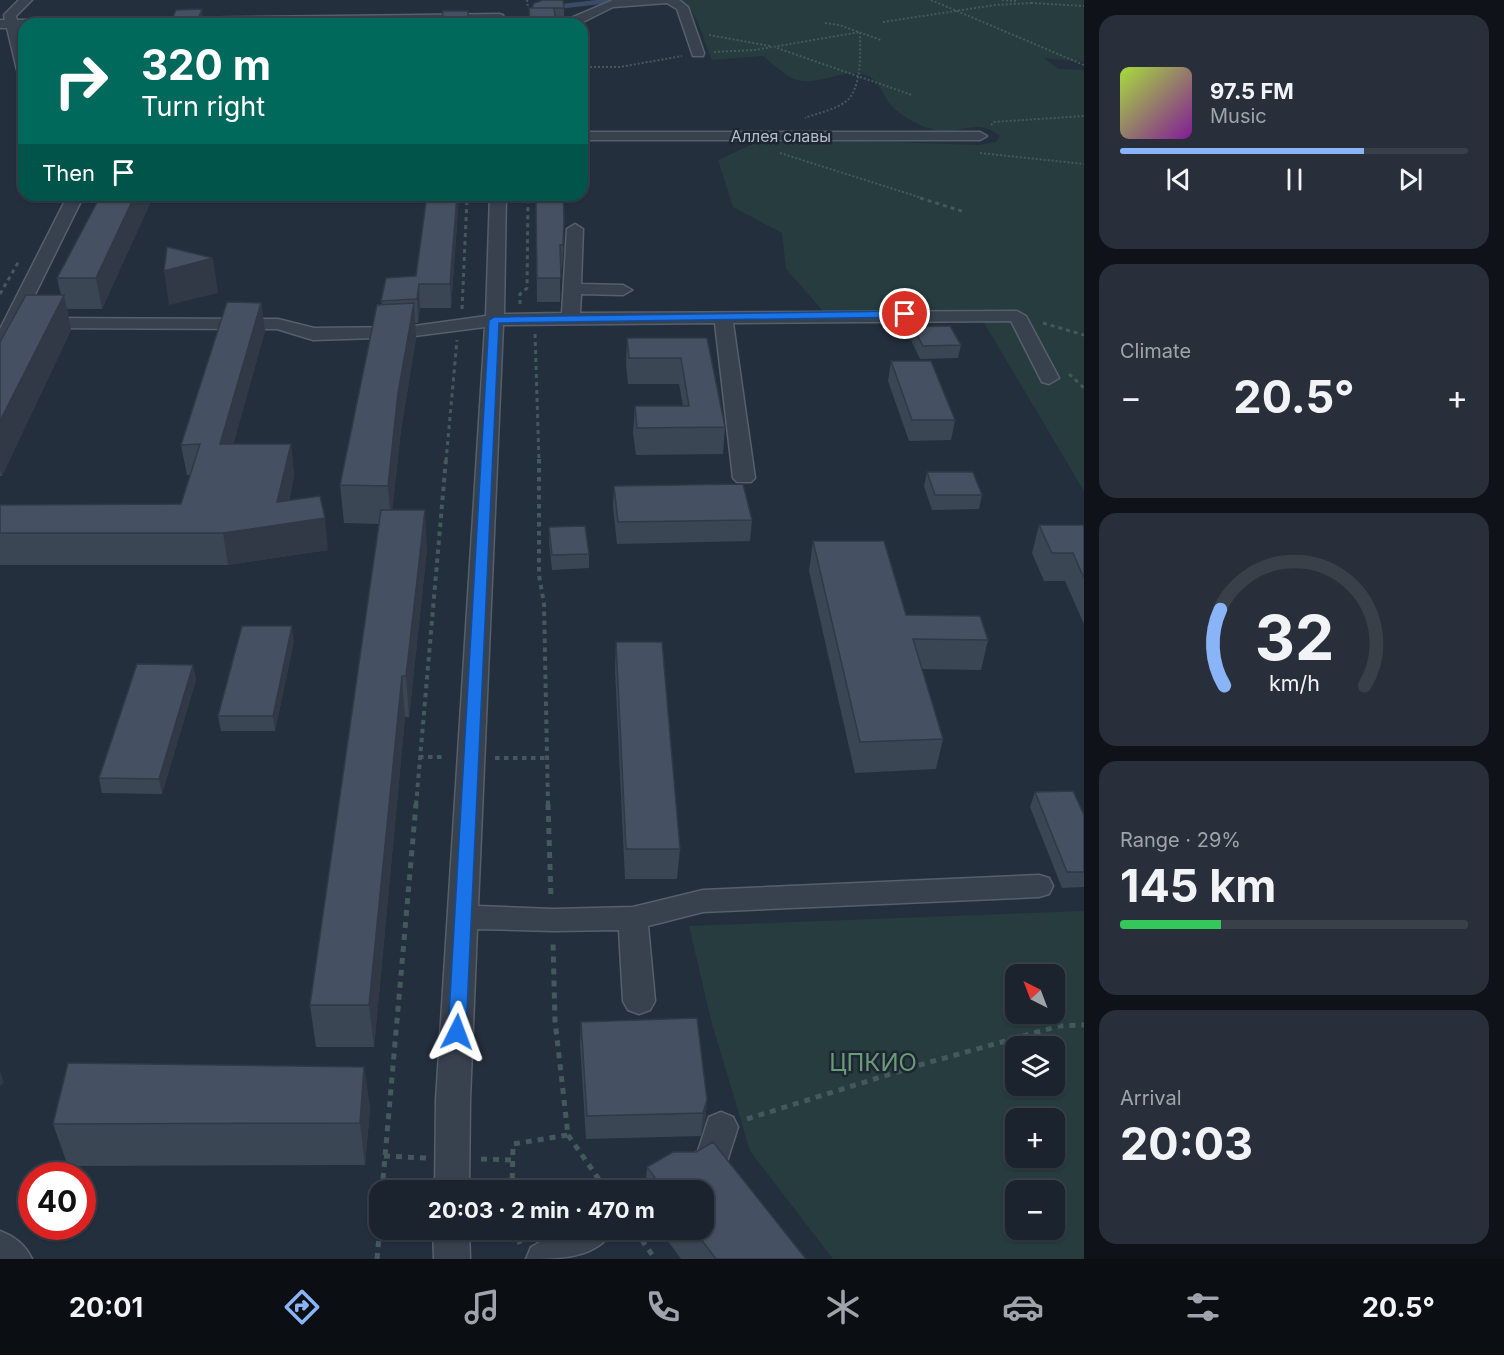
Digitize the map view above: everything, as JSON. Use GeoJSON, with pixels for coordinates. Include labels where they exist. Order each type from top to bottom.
{"type":"FeatureCollection","features":[{"type":"Feature","properties":{"kind":"street"},"geometry":{"type":"LineString","coordinates":[[18,54],[7,24],[10,15],[26,0]]}},
{"type":"Feature","properties":{"kind":"street"},"geometry":{"type":"LineString","coordinates":[[586,18],[601,7],[612,4],[665,0]]}},
{"type":"Feature","properties":{"kind":"street"},"geometry":{"type":"LineString","coordinates":[[671,0],[682,8],[698,53]]}},
{"type":"Feature","properties":{"kind":"street","name":"Аллея славы"},"geometry":{"type":"LineString","coordinates":[[588,136],[980,136]]}},
{"type":"Feature","properties":{"kind":"street"},"geometry":{"type":"LineString","coordinates":[[0,347],[73,201]]}},
{"type":"Feature","properties":{"kind":"street"},"geometry":{"type":"LineString","coordinates":[[452,1180],[453,1100],[494,315],[498,201]]}},
{"type":"Feature","properties":{"kind":"street"},"geometry":{"type":"LineString","coordinates":[[571,319],[575,229]]}},
{"type":"Feature","properties":{"kind":"street"},"geometry":{"type":"LineString","coordinates":[[572,289],[623,290]]}},
{"type":"Feature","properties":{"kind":"street"},"geometry":{"type":"LineString","coordinates":[[13,323],[278,324],[313,334],[406,332],[460,326],[494,315],[534,319],[1017,316],[1049,378]]}},
{"type":"Feature","properties":{"kind":"street"},"geometry":{"type":"LineString","coordinates":[[723,317],[744,477]]}},
{"type":"Feature","properties":{"kind":"street"},"geometry":{"type":"LineString","coordinates":[[464,917],[553,920],[633,918],[703,901],[1039,886]]}},
{"type":"Feature","properties":{"kind":"street"},"geometry":{"type":"LineString","coordinates":[[633,918],[639,1001]]}},
{"type":"Feature","properties":{"kind":"street"},"geometry":{"type":"LineString","coordinates":[[679,1180],[712,1160],[722,1127]]}},
{"type":"Feature","properties":{"kind":"street"},"geometry":{"type":"LineString","coordinates":[[712,1160],[734,1187]]}},
{"type":"Feature","properties":{"kind":"street"},"geometry":{"type":"LineString","coordinates":[[452,1240],[452,1259]]}},
{"type":"Feature","properties":{"kind":"street"},"geometry":{"type":"LineString","coordinates":[[544,1259],[577,1240]]}},
{"type":"Feature","properties":{"kind":"street"},"geometry":{"type":"LineString","coordinates":[[0,1248],[14,1259]]}},
{"type":"Feature","properties":{"kind":"path"},"geometry":{"type":"LineString","coordinates":[[931,0],[1084,65]]}},
{"type":"Feature","properties":{"kind":"path"},"geometry":{"type":"LineString","coordinates":[[1002,0],[1084,6]]}},
{"type":"Feature","properties":{"kind":"path"},"geometry":{"type":"LineString","coordinates":[[883,22],[956,10],[1030,3]]}},
{"type":"Feature","properties":{"kind":"path"},"geometry":{"type":"LineString","coordinates":[[825,23],[881,40]]}},
{"type":"Feature","properties":{"kind":"path"},"geometry":{"type":"LineString","coordinates":[[691,30],[716,37],[774,47],[912,95]]}},
{"type":"Feature","properties":{"kind":"path"},"geometry":{"type":"LineString","coordinates":[[588,67],[620,67],[698,53],[774,47],[860,32]]}},
{"type":"Feature","properties":{"kind":"path"},"geometry":{"type":"LineString","coordinates":[[804,119],[841,104],[851,97],[860,64],[860,32]]}},
{"type":"Feature","properties":{"kind":"path"},"geometry":{"type":"LineString","coordinates":[[980,136],[994,122],[1084,116]]}},
{"type":"Feature","properties":{"kind":"path"},"geometry":{"type":"LineString","coordinates":[[754,136],[753,141],[764,147],[965,212]]}},
{"type":"Feature","properties":{"kind":"path"},"geometry":{"type":"LineString","coordinates":[[975,153],[1084,164]]}},
{"type":"Feature","properties":{"kind":"path"},"geometry":{"type":"LineString","coordinates":[[466,201],[462,312],[494,315]]}},
{"type":"Feature","properties":{"kind":"path"},"geometry":{"type":"LineString","coordinates":[[528,201],[527,288],[520,294],[520,309],[534,319],[541,510],[539,575],[544,604],[545,718],[555,1021],[568,1135],[600,1180]]}},
{"type":"Feature","properties":{"kind":"path"},"geometry":{"type":"LineString","coordinates":[[456,207],[466,207]]}},
{"type":"Feature","properties":{"kind":"path"},"geometry":{"type":"LineString","coordinates":[[1017,316],[1084,334]]}},
{"type":"Feature","properties":{"kind":"path"},"geometry":{"type":"LineString","coordinates":[[383,1180],[446,447],[460,326]]}},
{"type":"Feature","properties":{"kind":"path"},"geometry":{"type":"LineString","coordinates":[[722,1127],[916,1066],[1059,1026],[1084,1025]]}},
{"type":"Feature","properties":{"kind":"path"},"geometry":{"type":"LineString","coordinates":[[512,1180],[513,1144],[568,1135]]}},
{"type":"Feature","properties":{"kind":"path"},"geometry":{"type":"LineString","coordinates":[[377,1259],[379,1240]]}},
{"type":"Feature","properties":{"kind":"path"},"geometry":{"type":"LineString","coordinates":[[642,1240],[655,1259]]}},
{"type":"Feature","properties":{"kind":"green space"},"geometry":{"type":"Polygon","coordinates":[[[681,0],[1084,0],[1084,62],[1044,58],[1059,69],[1084,70],[1084,491],[983,321],[830,319],[786,269],[782,233],[733,207],[718,160],[755,143],[862,141],[978,145],[996,142],[1000,136],[978,127],[943,131],[922,126],[896,110],[874,80],[865,75],[856,73],[805,81],[788,76],[763,56],[712,60],[697,20],[681,0]]]}},
{"type":"Feature","properties":{"kind":"green space","name":"ЦПКИО"},"geometry":{"type":"Polygon","coordinates":[[[1084,911],[1084,1259],[833,1259],[750,1151],[711,1020],[689,926],[1084,911]]]}},
{"type":"Feature","properties":{"kind":"building"},"geometry":{"type":"Polygon","coordinates":[[[541,0],[563,0],[564,8],[532,8],[534,3],[541,0]]]}},
{"type":"Feature","properties":{"kind":"building"},"geometry":{"type":"Polygon","coordinates":[[[529,8],[554,8],[555,18],[530,18],[529,8]]]}},
{"type":"Feature","properties":{"kind":"building"},"geometry":{"type":"Polygon","coordinates":[[[202,9],[198,18],[173,18],[176,10],[202,9]]]}},
{"type":"Feature","properties":{"kind":"building"},"geometry":{"type":"Polygon","coordinates":[[[443,11],[468,11],[468,18],[442,18],[443,11]]]}},
{"type":"Feature","properties":{"kind":"building"},"geometry":{"type":"Polygon","coordinates":[[[98,201],[132,201],[96,278],[57,278],[98,201]]]}},
{"type":"Feature","properties":{"kind":"building"},"geometry":{"type":"Polygon","coordinates":[[[426,201],[457,201],[450,284],[419,284],[417,299],[381,301],[386,278],[416,276],[426,201]]]}},
{"type":"Feature","properties":{"kind":"building"},"geometry":{"type":"Polygon","coordinates":[[[563,201],[563,245],[560,245],[561,278],[537,278],[536,202],[563,201]]]}},
{"type":"Feature","properties":{"kind":"building"},"geometry":{"type":"Polygon","coordinates":[[[167,247],[213,258],[164,271],[167,247]]]}},
{"type":"Feature","properties":{"kind":"building"},"geometry":{"type":"Polygon","coordinates":[[[26,295],[64,295],[0,421],[0,342],[26,295]]]}},
{"type":"Feature","properties":{"kind":"building"},"geometry":{"type":"Polygon","coordinates":[[[227,302],[261,303],[220,444],[291,444],[277,502],[320,496],[325,518],[223,533],[0,533],[0,505],[181,504],[200,444],[181,445],[227,302]]]}},
{"type":"Feature","properties":{"kind":"building"},"geometry":{"type":"Polygon","coordinates":[[[414,303],[398,393],[388,486],[340,485],[377,305],[414,303]]]}},
{"type":"Feature","properties":{"kind":"building"},"geometry":{"type":"Polygon","coordinates":[[[950,326],[961,345],[923,346],[913,327],[950,326]]]}},
{"type":"Feature","properties":{"kind":"building"},"geometry":{"type":"Polygon","coordinates":[[[627,338],[707,338],[725,427],[637,428],[635,406],[689,406],[681,358],[629,358],[627,338]]]}},
{"type":"Feature","properties":{"kind":"building"},"geometry":{"type":"Polygon","coordinates":[[[891,361],[931,361],[955,420],[912,420],[891,361]]]}},
{"type":"Feature","properties":{"kind":"building"},"geometry":{"type":"Polygon","coordinates":[[[927,472],[973,472],[982,495],[935,495],[927,472]]]}},
{"type":"Feature","properties":{"kind":"building"},"geometry":{"type":"Polygon","coordinates":[[[743,484],[752,520],[618,522],[614,486],[743,484]]]}},
{"type":"Feature","properties":{"kind":"building"},"geometry":{"type":"Polygon","coordinates":[[[381,510],[425,510],[406,676],[402,676],[369,1005],[310,1005],[381,510]]]}},
{"type":"Feature","properties":{"kind":"building"},"geometry":{"type":"Polygon","coordinates":[[[1039,525],[1084,525],[1084,578],[1073,553],[1052,553],[1039,525]]]}},
{"type":"Feature","properties":{"kind":"building"},"geometry":{"type":"Polygon","coordinates":[[[585,526],[589,554],[552,555],[549,527],[585,526]]]}},
{"type":"Feature","properties":{"kind":"building"},"geometry":{"type":"Polygon","coordinates":[[[813,541],[884,541],[906,615],[980,616],[988,640],[913,639],[943,739],[860,742],[813,541]]]}},
{"type":"Feature","properties":{"kind":"building"},"geometry":{"type":"Polygon","coordinates":[[[242,626],[292,626],[273,716],[218,716],[242,626]]]}},
{"type":"Feature","properties":{"kind":"building"},"geometry":{"type":"Polygon","coordinates":[[[616,642],[662,642],[680,849],[626,849],[616,642]]]}},
{"type":"Feature","properties":{"kind":"building"},"geometry":{"type":"Polygon","coordinates":[[[137,664],[193,665],[159,779],[99,778],[137,664]]]}},
{"type":"Feature","properties":{"kind":"building"},"geometry":{"type":"Polygon","coordinates":[[[1073,791],[1084,815],[1084,872],[1067,872],[1035,792],[1073,791]]]}},
{"type":"Feature","properties":{"kind":"building"},"geometry":{"type":"Polygon","coordinates":[[[697,1018],[707,1100],[703,1113],[587,1116],[581,1022],[697,1018]]]}},
{"type":"Feature","properties":{"kind":"building"},"geometry":{"type":"Polygon","coordinates":[[[68,1063],[364,1067],[360,1123],[53,1124],[68,1063]]]}},
{"type":"Feature","properties":{"kind":"building"},"geometry":{"type":"Polygon","coordinates":[[[713,1142],[806,1259],[716,1259],[702,1240],[714,1240],[714,1180],[657,1180],[647,1167],[673,1152],[696,1152],[713,1142]]]}},
{"type":"Feature","properties":{"kind":"waterway"},"geometry":{"type":"LineString","coordinates":[[555,7],[616,0]]}},
{"type":"Feature","properties":{"kind":"route"},"geometry":{"type":"LineString","coordinates":[[457,1032],[494,320],[905,314]]}}]}
